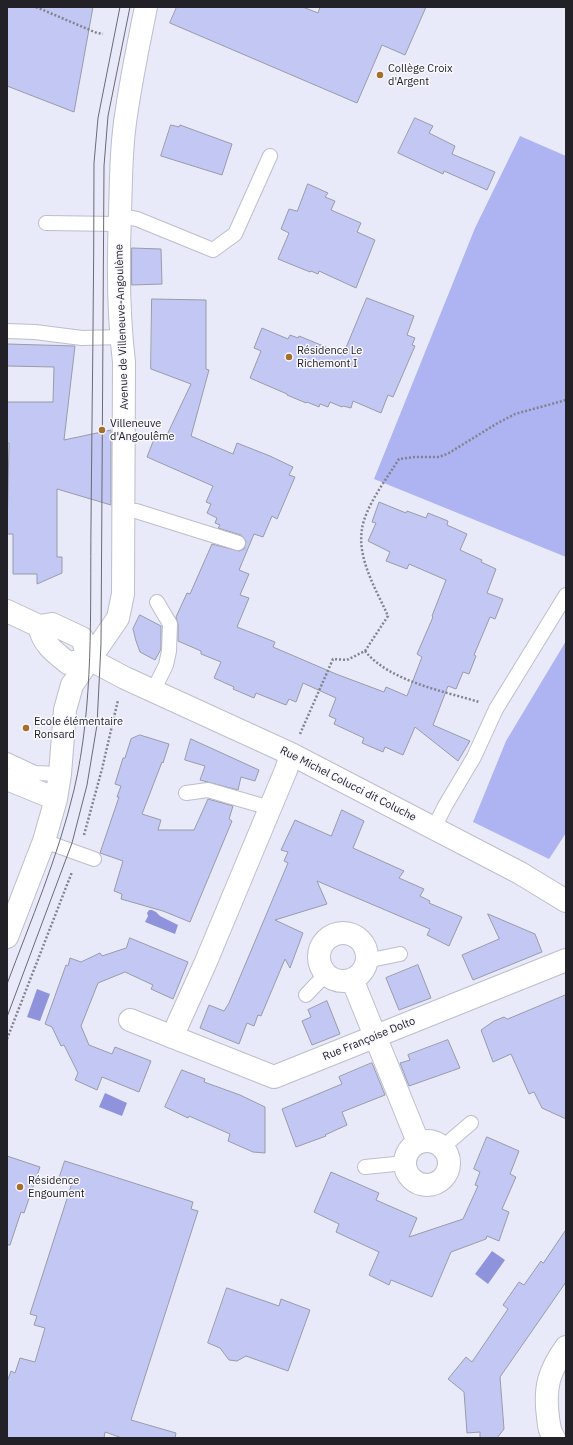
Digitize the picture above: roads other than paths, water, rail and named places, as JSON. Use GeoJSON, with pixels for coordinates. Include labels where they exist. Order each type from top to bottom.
{"type":"FeatureCollection","features":[{"type":"Feature","properties":{"kind":"street","name":"Avenue de Villeneuve-Angoulème"},"geometry":{"type":"LineString","coordinates":[[7,937],[44,842],[56,799],[60,774],[65,710],[72,685],[118,618],[123,594],[124,362],[121,337],[118,273],[121,182],[126,111],[146,7]]}},
{"type":"Feature","properties":{"kind":"street"},"geometry":{"type":"LineString","coordinates":[[7,611],[39,626],[52,624],[82,638],[89,659],[68,663],[54,653],[41,636],[39,626]]}},
{"type":"Feature","properties":{"kind":"street","name":"Rue Michel Colucci dit Coluche"},"geometry":{"type":"LineString","coordinates":[[89,659],[125,678],[292,754],[520,873],[566,901]]}},
{"type":"Feature","properties":{"kind":"street"},"geometry":{"type":"LineString","coordinates":[[172,1037],[205,964],[292,754]]}},
{"type":"Feature","properties":{"kind":"street"},"geometry":{"type":"LineString","coordinates":[[7,779],[56,799]]}},
{"type":"Feature","properties":{"kind":"street"},"geometry":{"type":"LineString","coordinates":[[342,933],[352,934],[360,940],[365,948],[367,957],[366,961],[360,974],[352,979],[343,981],[334,980],[326,974],[320,966],[318,957],[320,948],[325,940],[333,934],[342,933]]}},
{"type":"Feature","properties":{"kind":"street","name":"Rue Françoise Dolto"},"geometry":{"type":"LineString","coordinates":[[130,1020],[274,1077],[566,960]]}},
{"type":"Feature","properties":{"kind":"street"},"geometry":{"type":"LineString","coordinates":[[352,979],[418,1142]]}},
{"type":"Feature","properties":{"kind":"street"},"geometry":{"type":"LineString","coordinates":[[427,1141],[436,1143],[442,1147],[447,1155],[449,1163],[447,1172],[442,1178],[435,1183],[426,1185],[418,1183],[411,1178],[406,1171],[405,1163],[407,1154],[411,1147],[418,1142],[427,1141]]}},
{"type":"Feature","properties":{"kind":"street"},"geometry":{"type":"LineString","coordinates":[[554,1438],[550,1432],[546,1403],[548,1381],[555,1362],[566,1347]]}},
{"type":"Feature","properties":{"kind":"lane"},"geometry":{"type":"LineString","coordinates":[[46,223],[137,219],[213,250],[235,234],[270,156]]}},
{"type":"Feature","properties":{"kind":"lane"},"geometry":{"type":"LineString","coordinates":[[7,331],[35,332],[82,338],[121,337]]}},
{"type":"Feature","properties":{"kind":"lane"},"geometry":{"type":"LineString","coordinates":[[123,511],[136,511],[238,543]]}},
{"type":"Feature","properties":{"kind":"lane"},"geometry":{"type":"LineString","coordinates":[[434,828],[469,754],[566,595]]}},
{"type":"Feature","properties":{"kind":"lane"},"geometry":{"type":"LineString","coordinates":[[153,691],[166,665],[169,651],[170,624],[156,602]]}},
{"type":"Feature","properties":{"kind":"lane"},"geometry":{"type":"LineString","coordinates":[[7,760],[35,773],[60,774]]}},
{"type":"Feature","properties":{"kind":"lane"},"geometry":{"type":"LineString","coordinates":[[186,793],[208,790],[270,808]]}},
{"type":"Feature","properties":{"kind":"lane"},"geometry":{"type":"LineString","coordinates":[[44,842],[94,859]]}},
{"type":"Feature","properties":{"kind":"lane"},"geometry":{"type":"LineString","coordinates":[[366,961],[400,954]]}},
{"type":"Feature","properties":{"kind":"lane"},"geometry":{"type":"LineString","coordinates":[[306,995],[326,974]]}},
{"type":"Feature","properties":{"kind":"lane"},"geometry":{"type":"LineString","coordinates":[[442,1147],[471,1123]]}},
{"type":"Feature","properties":{"kind":"lane"},"geometry":{"type":"LineString","coordinates":[[365,1167],[405,1163]]}},
{"type":"Feature","properties":{"kind":"tram line"},"geometry":{"type":"LineString","coordinates":[[7,984],[44,888],[68,815],[74,790],[85,725],[90,658],[94,163],[98,118],[120,7]]}},
{"type":"Feature","properties":{"kind":"tram line"},"geometry":{"type":"LineString","coordinates":[[7,1017],[72,843],[87,785],[97,725],[101,644],[104,166],[108,116],[130,7]]}},
{"type":"Feature","properties":{"kind":"place","name":"Collège Croix d'Argent"},"geometry":{"type":"Point","coordinates":[380,75]}},
{"type":"Feature","properties":{"kind":"place","name":"Résidence Le Richemont I"},"geometry":{"type":"Point","coordinates":[289,357]}},
{"type":"Feature","properties":{"kind":"place","name":"Villeneuve d'Angoulême"},"geometry":{"type":"Point","coordinates":[102,430]}},
{"type":"Feature","properties":{"kind":"place","name":"Ecole élémentaire Ronsard"},"geometry":{"type":"Point","coordinates":[26,728]}},
{"type":"Feature","properties":{"kind":"place","name":"Résidence Engoument"},"geometry":{"type":"Point","coordinates":[20,1187]}}]}
